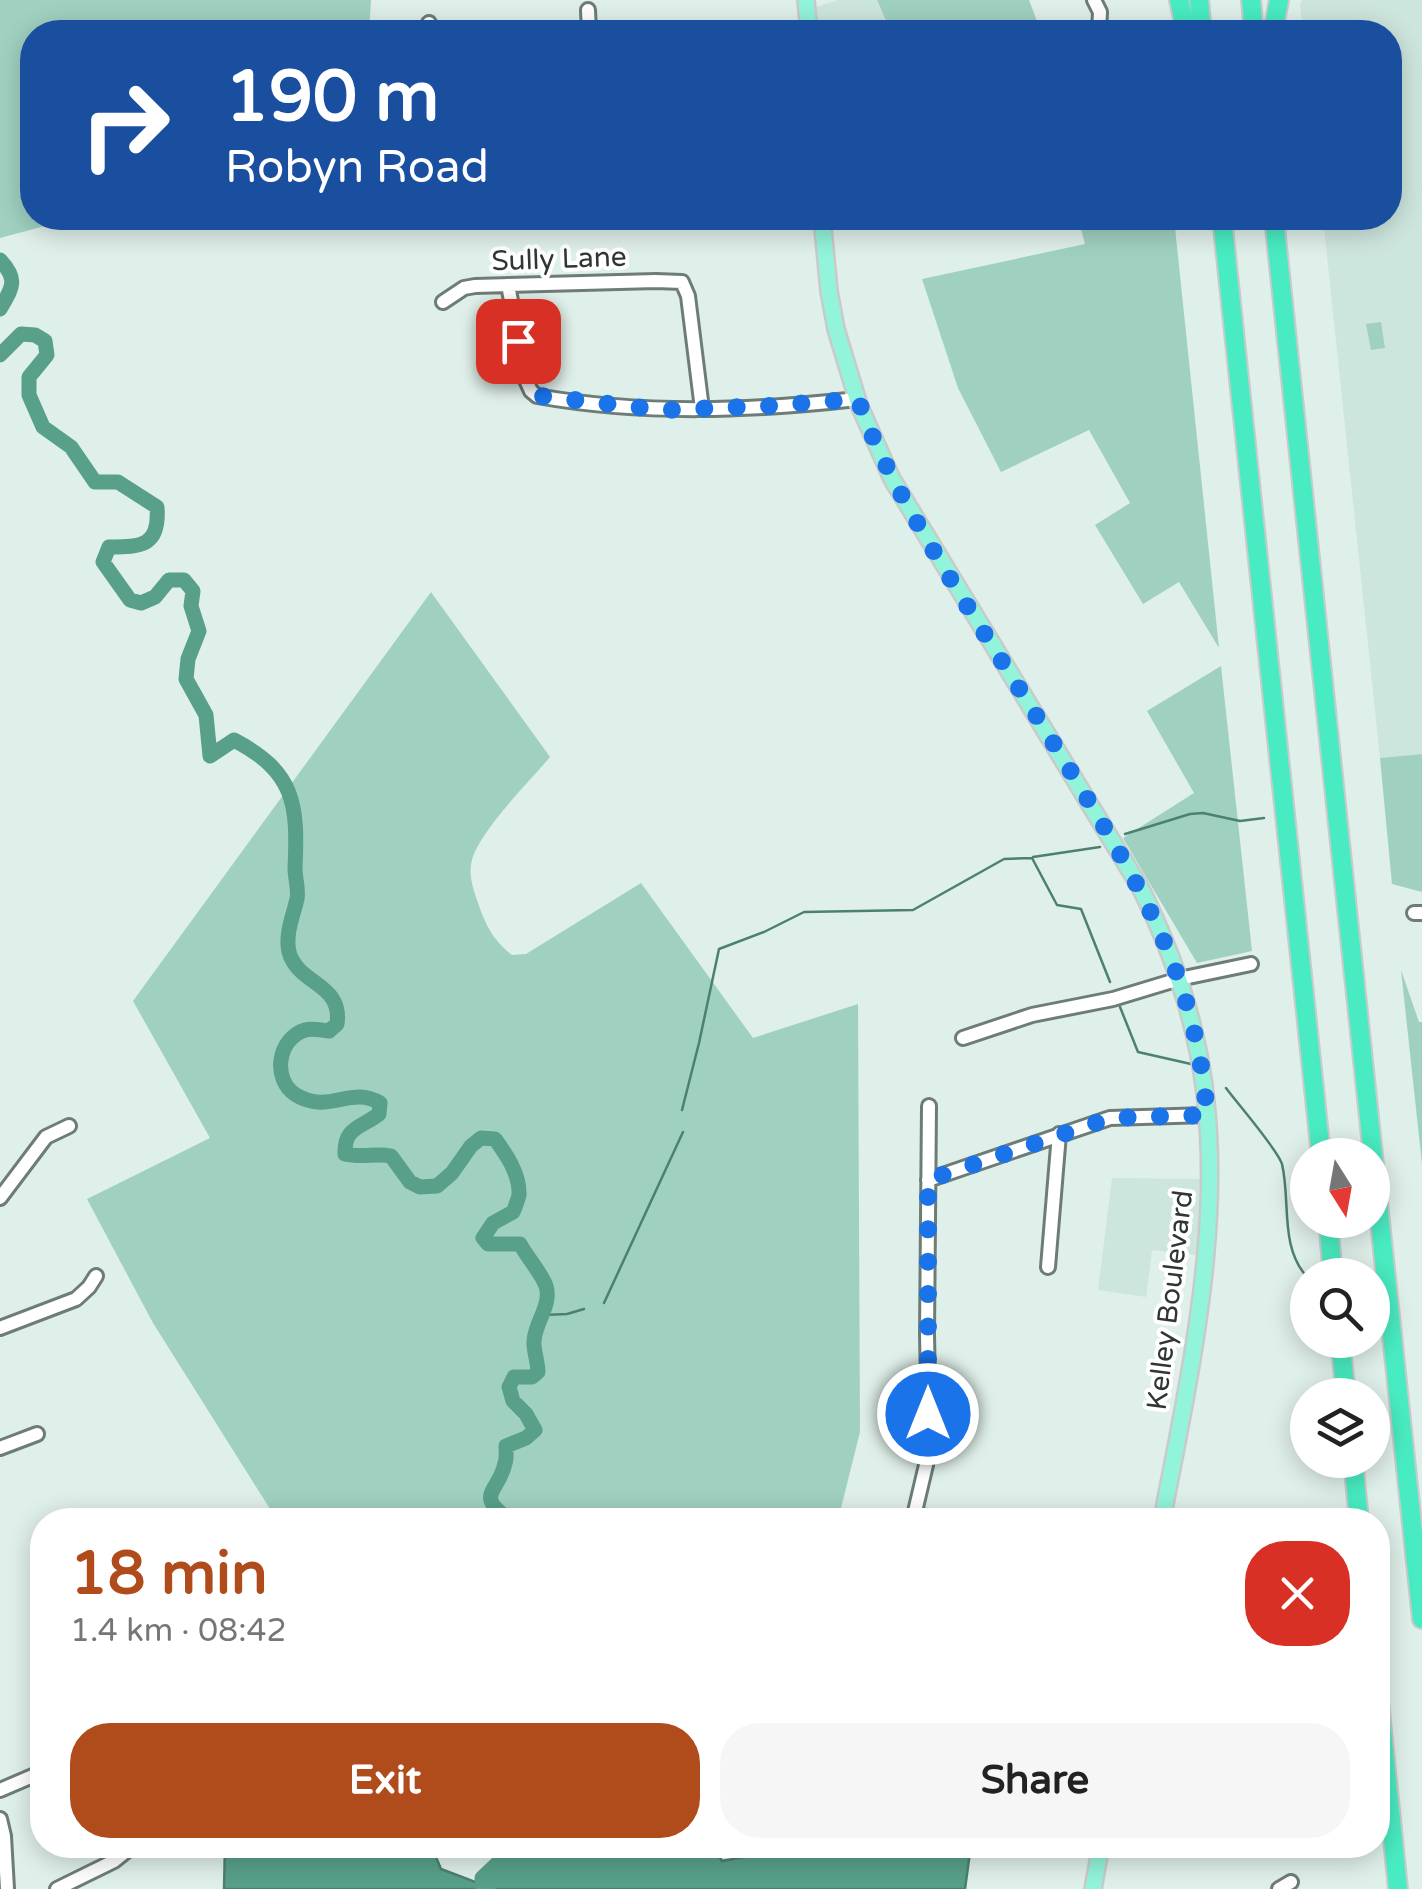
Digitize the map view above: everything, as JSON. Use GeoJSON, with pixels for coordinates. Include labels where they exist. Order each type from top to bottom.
{"type":"FeatureCollection","features":[{"type":"Feature","properties":{"kind":"highway"},"geometry":{"type":"LineString","coordinates":[[1223,230],[1319,1138]]}},
{"type":"Feature","properties":{"kind":"highway"},"geometry":{"type":"LineString","coordinates":[[1275,230],[1422,1619]]}},
{"type":"Feature","properties":{"kind":"highway"},"geometry":{"type":"LineString","coordinates":[[1355,1478],[1358,1508]]}},
{"type":"Feature","properties":{"kind":"highway"},"geometry":{"type":"LineString","coordinates":[[1390,1810],[1398,1889]]}},
{"type":"Feature","properties":{"kind":"main road","name":"Kelley Boulevard"},"geometry":{"type":"LineString","coordinates":[[823,230],[836,329],[858,399],[892,479],[1140,887],[1160,927],[1196,1039],[1207,1115],[1208,1210],[1202,1290],[1164,1508]]}},
{"type":"Feature","properties":{"kind":"main road"},"geometry":{"type":"LineString","coordinates":[[1093,1889],[1099,1858]]}},
{"type":"Feature","properties":{"kind":"street"},"geometry":{"type":"LineString","coordinates":[[588,10],[588,20]]}},
{"type":"Feature","properties":{"kind":"street","name":"Sully Lane"},"geometry":{"type":"LineString","coordinates":[[443,302],[464,288],[681,282],[688,296],[702,409]]}},
{"type":"Feature","properties":{"kind":"street"},"geometry":{"type":"LineString","coordinates":[[508,285],[524,369],[531,390],[540,396],[633,408],[702,409],[858,399]]}},
{"type":"Feature","properties":{"kind":"street"},"geometry":{"type":"LineString","coordinates":[[963,1038],[1032,1015],[1250,964]]}},
{"type":"Feature","properties":{"kind":"street"},"geometry":{"type":"LineString","coordinates":[[915,1508],[929,1434],[929,1106]]}},
{"type":"Feature","properties":{"kind":"street"},"geometry":{"type":"LineString","coordinates":[[928,1180],[1110,1118],[1207,1115]]}},
{"type":"Feature","properties":{"kind":"street"},"geometry":{"type":"LineString","coordinates":[[0,1198],[46,1138],[69,1126]]}},
{"type":"Feature","properties":{"kind":"street"},"geometry":{"type":"LineString","coordinates":[[1048,1268],[1059,1134]]}},
{"type":"Feature","properties":{"kind":"street"},"geometry":{"type":"LineString","coordinates":[[0,1328],[76,1299],[96,1276]]}},
{"type":"Feature","properties":{"kind":"street"},"geometry":{"type":"LineString","coordinates":[[0,1448],[37,1434]]}},
{"type":"Feature","properties":{"kind":"street"},"geometry":{"type":"LineString","coordinates":[[0,1790],[30,1777]]}},
{"type":"Feature","properties":{"kind":"street"},"geometry":{"type":"LineString","coordinates":[[0,1819],[7,1889]]}},
{"type":"Feature","properties":{"kind":"street"},"geometry":{"type":"LineString","coordinates":[[57,1889],[118,1858]]}},
{"type":"Feature","properties":{"kind":"shaded area"},"geometry":{"type":"Polygon","coordinates":[[[0,0],[371,0],[370,20],[20,20],[20,230],[30,230],[0,238],[0,0]]]}},
{"type":"Feature","properties":{"kind":"shaded area"},"geometry":{"type":"Polygon","coordinates":[[[838,0],[877,0],[886,20],[817,20],[816,7],[838,0]]]}},
{"type":"Feature","properties":{"kind":"shaded area"},"geometry":{"type":"Polygon","coordinates":[[[877,0],[1029,0],[1036,20],[886,20],[877,0]]]}},
{"type":"Feature","properties":{"kind":"shaded area"},"geometry":{"type":"Polygon","coordinates":[[[1302,0],[1422,0],[1422,754],[1380,758],[1324,230],[1402,230],[1402,20],[1302,20],[1302,0]]]}},
{"type":"Feature","properties":{"kind":"shaded area"},"geometry":{"type":"Polygon","coordinates":[[[1081,230],[1175,230],[1219,648],[1179,582],[1143,604],[1095,525],[1130,503],[1089,430],[1001,472],[958,388],[922,279],[1085,244],[1081,230]]]}},
{"type":"Feature","properties":{"kind":"shaded area"},"geometry":{"type":"Polygon","coordinates":[[[1381,322],[1385,348],[1371,350],[1366,324],[1381,322]]]}},
{"type":"Feature","properties":{"kind":"shaded area"},"geometry":{"type":"Polygon","coordinates":[[[431,592],[550,757],[492,824],[471,865],[472,884],[484,919],[505,949],[512,955],[526,954],[641,883],[753,1038],[858,1004],[860,1432],[841,1508],[269,1508],[153,1323],[87,1199],[210,1138],[133,1001],[431,592]]]}},
{"type":"Feature","properties":{"kind":"shaded area"},"geometry":{"type":"Polygon","coordinates":[[[1221,666],[1252,951],[1197,963],[1123,838],[1194,793],[1147,711],[1221,666]]]}},
{"type":"Feature","properties":{"kind":"shaded area"},"geometry":{"type":"Polygon","coordinates":[[[1422,754],[1422,892],[1392,884],[1380,758],[1422,754]]]}},
{"type":"Feature","properties":{"kind":"shaded area"},"geometry":{"type":"Polygon","coordinates":[[[1401,970],[1422,1022],[1422,1164],[1401,970]]]}},
{"type":"Feature","properties":{"kind":"shaded area"},"geometry":{"type":"Polygon","coordinates":[[[1112,1178],[1200,1179],[1197,1255],[1152,1250],[1146,1297],[1098,1290],[1112,1178]]]}},
{"type":"Feature","properties":{"kind":"shaded area"},"geometry":{"type":"Polygon","coordinates":[[[225,1858],[436,1858],[441,1869],[483,1885],[504,1858],[722,1861],[969,1858],[965,1889],[224,1889],[225,1858]]]}},
{"type":"Feature","properties":{"kind":"waterway"},"geometry":{"type":"LineString","coordinates":[[0,260],[12,279],[0,309]]}},
{"type":"Feature","properties":{"kind":"waterway"},"geometry":{"type":"LineString","coordinates":[[0,355],[21,334],[45,341],[47,355],[29,377],[29,395],[43,427],[71,447],[95,482],[118,482],[157,507],[152,537],[139,545],[109,547],[103,562],[130,600],[141,603],[155,597],[169,580],[184,580],[193,591],[191,606],[199,631],[188,659],[186,679],[206,715],[210,756],[234,740],[270,764],[288,792],[295,826],[298,891],[289,952],[301,971],[327,992],[337,1010],[337,1024],[329,1031],[305,1030],[288,1042],[281,1060],[288,1088],[296,1095],[319,1102],[359,1097],[380,1103],[379,1114],[347,1138],[345,1154],[391,1156],[410,1182],[420,1187],[437,1186],[481,1138],[495,1139],[515,1172],[519,1195],[514,1211],[493,1223],[483,1238],[488,1244],[520,1244],[547,1293],[534,1341],[538,1372],[532,1377],[514,1377],[509,1387],[513,1401],[535,1430],[506,1446],[502,1473],[491,1493],[496,1508]]}},
{"type":"Feature","properties":{"kind":"waterway"},"geometry":{"type":"LineString","coordinates":[[1125,834],[1190,814],[1240,821],[1264,818]]}},
{"type":"Feature","properties":{"kind":"waterway"},"geometry":{"type":"LineString","coordinates":[[1033,857],[1100,847]]}},
{"type":"Feature","properties":{"kind":"waterway"},"geometry":{"type":"LineString","coordinates":[[682,1110],[719,949],[804,912],[913,910],[1004,859],[1032,858],[1057,905],[1081,909],[1110,982]]}},
{"type":"Feature","properties":{"kind":"waterway"},"geometry":{"type":"LineString","coordinates":[[1120,1007],[1138,1052],[1191,1064]]}},
{"type":"Feature","properties":{"kind":"waterway"},"geometry":{"type":"LineString","coordinates":[[1226,1088],[1282,1164],[1289,1238],[1296,1258]]}},
{"type":"Feature","properties":{"kind":"waterway"},"geometry":{"type":"LineString","coordinates":[[604,1303],[683,1132]]}},
{"type":"Feature","properties":{"kind":"waterway"},"geometry":{"type":"LineString","coordinates":[[543,1315],[584,1309]]}},
{"type":"Feature","properties":{"kind":"waterway"},"geometry":{"type":"LineString","coordinates":[[488,1889],[483,1888],[482,1878],[503,1858]]}},
{"type":"Feature","properties":{"kind":"route"},"geometry":{"type":"LineString","coordinates":[[518,341],[528,386],[540,396],[662,410],[858,399],[892,479],[1118,848],[1160,927],[1176,968],[1196,1039],[1207,1115],[1110,1118],[928,1180],[928,1414]]}}]}
